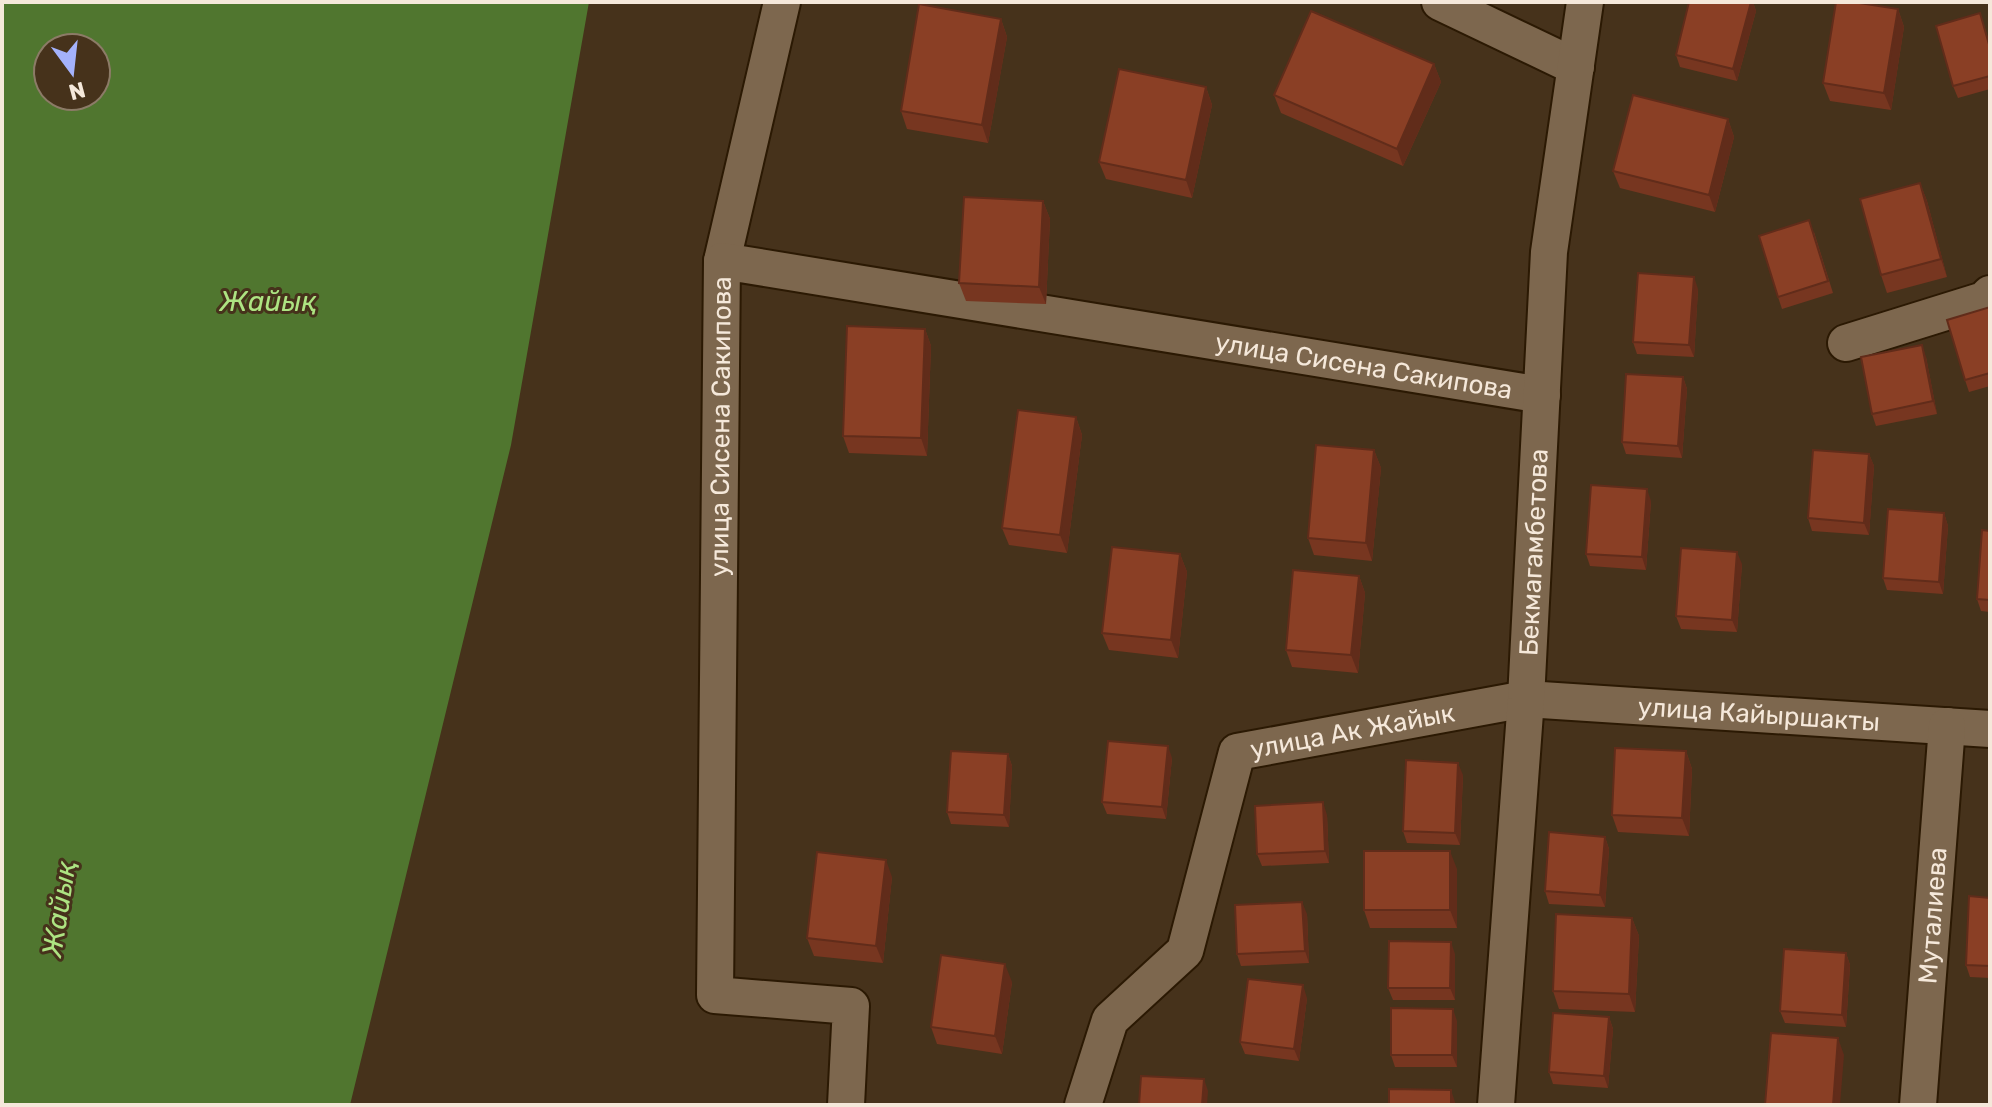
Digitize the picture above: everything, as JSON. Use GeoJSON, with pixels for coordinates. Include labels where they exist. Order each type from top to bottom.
{"type":"FeatureCollection","features":[{"type":"Feature","properties":{"kind":"street"},"geometry":{"type":"LineString","coordinates":[[722,261],[782,2]]}},
{"type":"Feature","properties":{"kind":"street"},"geometry":{"type":"LineString","coordinates":[[1440,2],[1576,67]]}},
{"type":"Feature","properties":{"kind":"street","name":"Бекмагамбетова"},"geometry":{"type":"LineString","coordinates":[[1496,1105],[1526,699],[1549,252],[1585,2]]}},
{"type":"Feature","properties":{"kind":"street","name":"улица Сисена Сакипова"},"geometry":{"type":"LineString","coordinates":[[846,1105],[851,1006],[715,995],[722,261],[1542,395]]}},
{"type":"Feature","properties":{"kind":"street"},"geometry":{"type":"LineString","coordinates":[[1846,343],[1984,300],[1990,294]]}},
{"type":"Feature","properties":{"kind":"street","name":"улица Кайыршакты"},"geometry":{"type":"LineString","coordinates":[[1526,699],[1990,729]]}},
{"type":"Feature","properties":{"kind":"street","name":"улица Ак Жайык"},"geometry":{"type":"LineString","coordinates":[[1083,1105],[1110,1020],[1185,951],[1237,752],[1526,699]]}},
{"type":"Feature","properties":{"kind":"street","name":"Муталиева"},"geometry":{"type":"LineString","coordinates":[[1918,1105],[1947,726]]}},
{"type":"Feature","properties":{"kind":"water","name":"Жайық"},"geometry":{"type":"Polygon","coordinates":[[[2,2],[589,2],[511,445],[350,1105],[2,1105],[2,2]]]}},
{"type":"Feature","properties":{"kind":"building"},"geometry":{"type":"Polygon","coordinates":[[[1689,2],[1751,2],[1733,69],[1676,55],[1689,2]]]}},
{"type":"Feature","properties":{"kind":"building"},"geometry":{"type":"Polygon","coordinates":[[[1836,2],[1898,9],[1884,93],[1823,83],[1836,2]]]}},
{"type":"Feature","properties":{"kind":"building"},"geometry":{"type":"Polygon","coordinates":[[[919,4],[1001,19],[982,125],[901,111],[919,4]]]}},
{"type":"Feature","properties":{"kind":"building"},"geometry":{"type":"Polygon","coordinates":[[[1311,11],[1434,64],[1397,149],[1274,95],[1311,11]]]}},
{"type":"Feature","properties":{"kind":"building"},"geometry":{"type":"Polygon","coordinates":[[[1980,13],[1990,48],[1990,76],[1953,86],[1936,26],[1980,13]]]}},
{"type":"Feature","properties":{"kind":"building"},"geometry":{"type":"Polygon","coordinates":[[[1119,69],[1206,87],[1186,180],[1099,162],[1119,69]]]}},
{"type":"Feature","properties":{"kind":"building"},"geometry":{"type":"Polygon","coordinates":[[[1633,95],[1728,119],[1709,195],[1613,171],[1633,95]]]}},
{"type":"Feature","properties":{"kind":"building"},"geometry":{"type":"Polygon","coordinates":[[[1920,183],[1941,259],[1881,275],[1860,199],[1920,183]]]}},
{"type":"Feature","properties":{"kind":"building"},"geometry":{"type":"Polygon","coordinates":[[[964,197],[1043,201],[1039,287],[959,283],[964,197]]]}},
{"type":"Feature","properties":{"kind":"building"},"geometry":{"type":"Polygon","coordinates":[[[1809,220],[1828,281],[1778,297],[1759,236],[1809,220]]]}},
{"type":"Feature","properties":{"kind":"building"},"geometry":{"type":"Polygon","coordinates":[[[1638,273],[1694,277],[1689,345],[1633,342],[1638,273]]]}},
{"type":"Feature","properties":{"kind":"building"},"geometry":{"type":"Polygon","coordinates":[[[1990,307],[1990,373],[1965,380],[1947,320],[1990,307]]]}},
{"type":"Feature","properties":{"kind":"building"},"geometry":{"type":"Polygon","coordinates":[[[847,326],[925,329],[921,438],[843,436],[847,326]]]}},
{"type":"Feature","properties":{"kind":"building"},"geometry":{"type":"Polygon","coordinates":[[[1922,345],[1933,401],[1872,414],[1861,357],[1922,345]]]}},
{"type":"Feature","properties":{"kind":"building"},"geometry":{"type":"Polygon","coordinates":[[[1626,374],[1683,377],[1678,446],[1622,442],[1626,374]]]}},
{"type":"Feature","properties":{"kind":"building"},"geometry":{"type":"Polygon","coordinates":[[[1018,410],[1076,417],[1060,535],[1002,528],[1018,410]]]}},
{"type":"Feature","properties":{"kind":"building"},"geometry":{"type":"Polygon","coordinates":[[[1316,445],[1374,450],[1366,543],[1308,538],[1316,445]]]}},
{"type":"Feature","properties":{"kind":"building"},"geometry":{"type":"Polygon","coordinates":[[[1813,450],[1869,454],[1864,523],[1808,518],[1813,450]]]}},
{"type":"Feature","properties":{"kind":"building"},"geometry":{"type":"Polygon","coordinates":[[[1591,485],[1647,489],[1642,557],[1586,554],[1591,485]]]}},
{"type":"Feature","properties":{"kind":"building"},"geometry":{"type":"Polygon","coordinates":[[[1888,509],[1944,513],[1939,582],[1883,578],[1888,509]]]}},
{"type":"Feature","properties":{"kind":"building"},"geometry":{"type":"Polygon","coordinates":[[[1982,530],[1990,531],[1990,600],[1977,599],[1982,530]]]}},
{"type":"Feature","properties":{"kind":"building"},"geometry":{"type":"Polygon","coordinates":[[[1112,547],[1180,554],[1171,640],[1102,633],[1112,547]]]}},
{"type":"Feature","properties":{"kind":"building"},"geometry":{"type":"Polygon","coordinates":[[[1681,548],[1737,552],[1732,620],[1676,616],[1681,548]]]}},
{"type":"Feature","properties":{"kind":"building"},"geometry":{"type":"Polygon","coordinates":[[[1293,570],[1359,576],[1351,655],[1286,650],[1293,570]]]}},
{"type":"Feature","properties":{"kind":"building"},"geometry":{"type":"Polygon","coordinates":[[[1108,741],[1168,746],[1162,807],[1102,802],[1108,741]]]}},
{"type":"Feature","properties":{"kind":"building"},"geometry":{"type":"Polygon","coordinates":[[[1615,748],[1686,751],[1682,818],[1612,815],[1615,748]]]}},
{"type":"Feature","properties":{"kind":"building"},"geometry":{"type":"Polygon","coordinates":[[[951,751],[1008,754],[1004,815],[947,812],[951,751]]]}},
{"type":"Feature","properties":{"kind":"building"},"geometry":{"type":"Polygon","coordinates":[[[1406,760],[1458,763],[1455,833],[1403,831],[1406,760]]]}},
{"type":"Feature","properties":{"kind":"building"},"geometry":{"type":"Polygon","coordinates":[[[1323,802],[1325,851],[1257,854],[1255,806],[1323,802]]]}},
{"type":"Feature","properties":{"kind":"building"},"geometry":{"type":"Polygon","coordinates":[[[1549,832],[1605,837],[1600,895],[1545,891],[1549,832]]]}},
{"type":"Feature","properties":{"kind":"building"},"geometry":{"type":"Polygon","coordinates":[[[1364,851],[1450,851],[1450,910],[1364,910],[1364,851]]]}},
{"type":"Feature","properties":{"kind":"building"},"geometry":{"type":"Polygon","coordinates":[[[817,852],[886,860],[876,946],[807,938],[817,852]]]}},
{"type":"Feature","properties":{"kind":"building"},"geometry":{"type":"Polygon","coordinates":[[[1969,896],[1990,898],[1990,966],[1966,965],[1969,896]]]}},
{"type":"Feature","properties":{"kind":"building"},"geometry":{"type":"Polygon","coordinates":[[[1302,902],[1305,951],[1237,954],[1235,905],[1302,902]]]}},
{"type":"Feature","properties":{"kind":"building"},"geometry":{"type":"Polygon","coordinates":[[[1556,914],[1632,918],[1629,994],[1553,991],[1556,914]]]}},
{"type":"Feature","properties":{"kind":"building"},"geometry":{"type":"Polygon","coordinates":[[[1389,941],[1451,942],[1450,988],[1388,988],[1389,941]]]}},
{"type":"Feature","properties":{"kind":"building"},"geometry":{"type":"Polygon","coordinates":[[[1784,949],[1846,953],[1842,1015],[1780,1011],[1784,949]]]}},
{"type":"Feature","properties":{"kind":"building"},"geometry":{"type":"Polygon","coordinates":[[[941,955],[1005,964],[995,1036],[931,1027],[941,955]]]}},
{"type":"Feature","properties":{"kind":"building"},"geometry":{"type":"Polygon","coordinates":[[[1248,979],[1303,985],[1294,1049],[1240,1042],[1248,979]]]}},
{"type":"Feature","properties":{"kind":"building"},"geometry":{"type":"Polygon","coordinates":[[[1391,1008],[1453,1009],[1452,1055],[1391,1055],[1391,1008]]]}},
{"type":"Feature","properties":{"kind":"building"},"geometry":{"type":"Polygon","coordinates":[[[1553,1013],[1609,1017],[1604,1076],[1549,1072],[1553,1013]]]}},
{"type":"Feature","properties":{"kind":"building"},"geometry":{"type":"Polygon","coordinates":[[[1771,1033],[1838,1038],[1833,1105],[1765,1105],[1771,1033]]]}},
{"type":"Feature","properties":{"kind":"building"},"geometry":{"type":"Polygon","coordinates":[[[1141,1076],[1204,1079],[1202,1105],[1139,1105],[1141,1076]]]}},
{"type":"Feature","properties":{"kind":"building"},"geometry":{"type":"Polygon","coordinates":[[[1389,1089],[1451,1090],[1451,1105],[1389,1105],[1389,1089]]]}}]}
